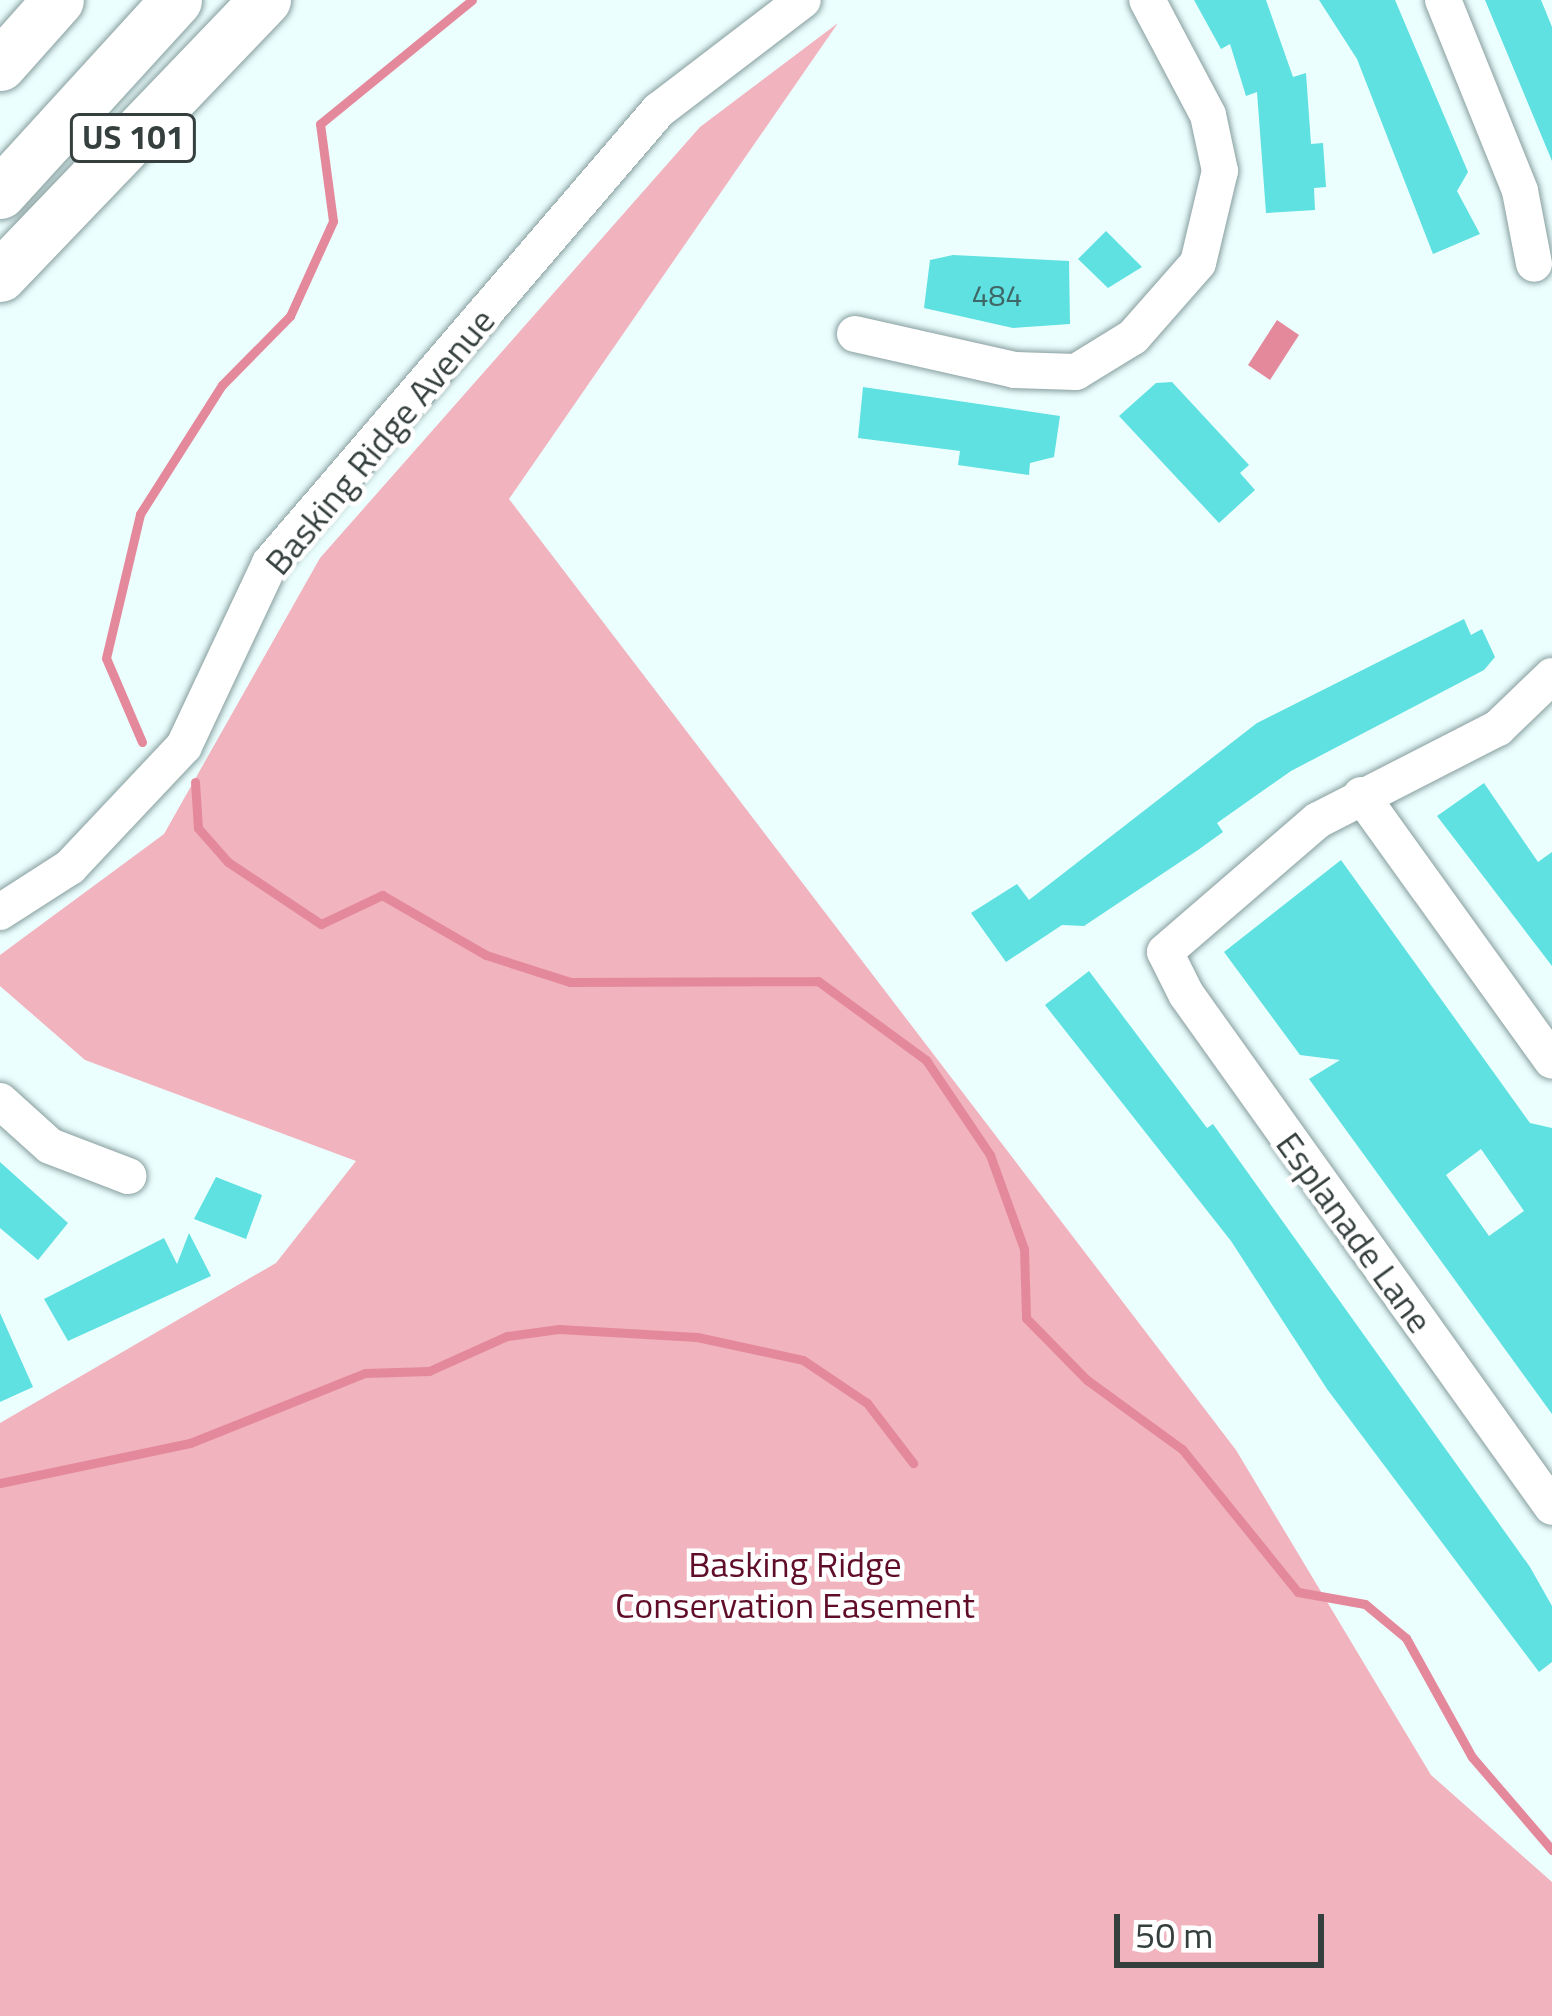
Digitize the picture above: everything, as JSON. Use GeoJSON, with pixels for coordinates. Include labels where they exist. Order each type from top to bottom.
{"type":"FeatureCollection","features":[{"type":"Feature","properties":{"kind":"highway"},"geometry":{"type":"LineString","coordinates":[[0,65],[58,0]]}},
{"type":"Feature","properties":{"kind":"highway"},"geometry":{"type":"LineString","coordinates":[[0,147],[139,0]]}},
{"type":"Feature","properties":{"kind":"highway"},"geometry":{"type":"LineString","coordinates":[[0,193],[176,0]]}},
{"type":"Feature","properties":{"kind":"highway","name":"US 101"},"geometry":{"type":"LineString","coordinates":[[0,276],[265,0]]}},
{"type":"Feature","properties":{"kind":"street","name":"Basking Ridge Avenue"},"geometry":{"type":"LineString","coordinates":[[0,912],[122,820],[184,746],[270,563],[659,110],[803,0]]}},
{"type":"Feature","properties":{"kind":"street"},"geometry":{"type":"LineString","coordinates":[[855,334],[1015,370],[1076,372],[1133,338],[1198,263],[1220,171],[1208,115],[1147,0]]}},
{"type":"Feature","properties":{"kind":"street"},"geometry":{"type":"LineString","coordinates":[[1443,0],[1520,191],[1534,264]]}},
{"type":"Feature","properties":{"kind":"street"},"geometry":{"type":"LineString","coordinates":[[1552,676],[1498,728],[1361,795],[1552,1061]]}},
{"type":"Feature","properties":{"kind":"street","name":"Esplanade Lane"},"geometry":{"type":"LineString","coordinates":[[1361,795],[1300,834],[1166,952],[1186,994],[1552,1508]]}},
{"type":"Feature","properties":{"kind":"street"},"geometry":{"type":"LineString","coordinates":[[0,1101],[50,1146],[128,1176]]}},
{"type":"Feature","properties":{"kind":"green space","name":"Basking Ridge Conservation Easement"},"geometry":{"type":"Polygon","coordinates":[[[838,23],[509,499],[1236,1450],[1431,1775],[1552,1882],[1552,2016],[0,2016],[0,1423],[276,1263],[356,1161],[85,1060],[0,986],[0,955],[164,834],[320,558],[700,127],[838,23]]]}},
{"type":"Feature","properties":{"kind":"shaded area"},"geometry":{"type":"Polygon","coordinates":[[[1277,320],[1299,335],[1270,380],[1248,365],[1277,320]]]}},
{"type":"Feature","properties":{"kind":"building"},"geometry":{"type":"Polygon","coordinates":[[[1194,0],[1266,0],[1293,77],[1306,73],[1311,144],[1323,143],[1326,187],[1314,188],[1315,210],[1266,213],[1257,92],[1246,96],[1230,44],[1221,49],[1194,0]]]}},
{"type":"Feature","properties":{"kind":"building"},"geometry":{"type":"Polygon","coordinates":[[[1319,0],[1395,0],[1468,172],[1457,191],[1480,234],[1433,254],[1357,59],[1319,0]]]}},
{"type":"Feature","properties":{"kind":"building"},"geometry":{"type":"Polygon","coordinates":[[[1485,0],[1541,0],[1552,27],[1552,161],[1485,0]]]}},
{"type":"Feature","properties":{"kind":"building"},"geometry":{"type":"Polygon","coordinates":[[[1106,231],[1142,267],[1108,288],[1078,259],[1106,231]]]}},
{"type":"Feature","properties":{"kind":"building"},"geometry":{"type":"Polygon","coordinates":[[[953,255],[1069,261],[1070,324],[1013,328],[924,308],[930,260],[953,255]]]}},
{"type":"Feature","properties":{"kind":"building"},"geometry":{"type":"Polygon","coordinates":[[[1172,382],[1249,465],[1240,473],[1255,490],[1219,523],[1119,416],[1156,383],[1172,382]]]}},
{"type":"Feature","properties":{"kind":"building"},"geometry":{"type":"Polygon","coordinates":[[[863,387],[1060,416],[1054,457],[1030,463],[1029,475],[958,465],[960,451],[858,438],[863,387]]]}},
{"type":"Feature","properties":{"kind":"building"},"geometry":{"type":"Polygon","coordinates":[[[1464,619],[1471,635],[1482,629],[1495,657],[1484,670],[1291,771],[1217,823],[1223,832],[1084,926],[1062,925],[1006,962],[971,913],[1017,884],[1029,900],[1257,723],[1464,619]]]}},
{"type":"Feature","properties":{"kind":"building"},"geometry":{"type":"Polygon","coordinates":[[[1484,783],[1538,862],[1552,852],[1552,966],[1437,816],[1484,783]]]}},
{"type":"Feature","properties":{"kind":"building"},"geometry":{"type":"Polygon","coordinates":[[[1341,860],[1530,1123],[1552,1128],[1552,1414],[1309,1079],[1340,1060],[1300,1055],[1224,952],[1341,860]],[[1481,1149],[1446,1175],[1489,1236],[1524,1211],[1481,1149]]]}},
{"type":"Feature","properties":{"kind":"building"},"geometry":{"type":"Polygon","coordinates":[[[1089,971],[1207,1128],[1213,1124],[1530,1567],[1552,1606],[1552,1662],[1539,1672],[1327,1389],[1231,1241],[1045,1005],[1089,971]]]}},
{"type":"Feature","properties":{"kind":"building"},"geometry":{"type":"Polygon","coordinates":[[[0,1162],[68,1223],[38,1260],[0,1228],[0,1162]]]}},
{"type":"Feature","properties":{"kind":"building"},"geometry":{"type":"Polygon","coordinates":[[[216,1177],[262,1195],[246,1239],[194,1219],[216,1177]]]}},
{"type":"Feature","properties":{"kind":"building"},"geometry":{"type":"Polygon","coordinates":[[[189,1233],[211,1276],[68,1341],[44,1299],[164,1238],[177,1264],[189,1233]]]}},
{"type":"Feature","properties":{"kind":"building"},"geometry":{"type":"Polygon","coordinates":[[[0,1313],[33,1387],[0,1402],[0,1313]]]}},
{"type":"Feature","properties":{"kind":"waterway"},"geometry":{"type":"LineString","coordinates":[[142,742],[106,658],[140,514],[222,385],[290,316],[333,221],[320,124],[472,0]]}},
{"type":"Feature","properties":{"kind":"waterway"},"geometry":{"type":"LineString","coordinates":[[195,782],[198,828],[228,862],[321,924],[382,895],[486,955],[570,982],[818,981],[926,1060],[990,1155],[1024,1249],[1026,1318],[1087,1380],[1182,1449],[1298,1592],[1365,1604],[1406,1638],[1472,1757],[1552,1850]]}},
{"type":"Feature","properties":{"kind":"waterway"},"geometry":{"type":"LineString","coordinates":[[0,1483],[190,1443],[365,1373],[429,1371],[507,1336],[559,1329],[697,1337],[803,1360],[867,1403],[913,1463]]}}]}
